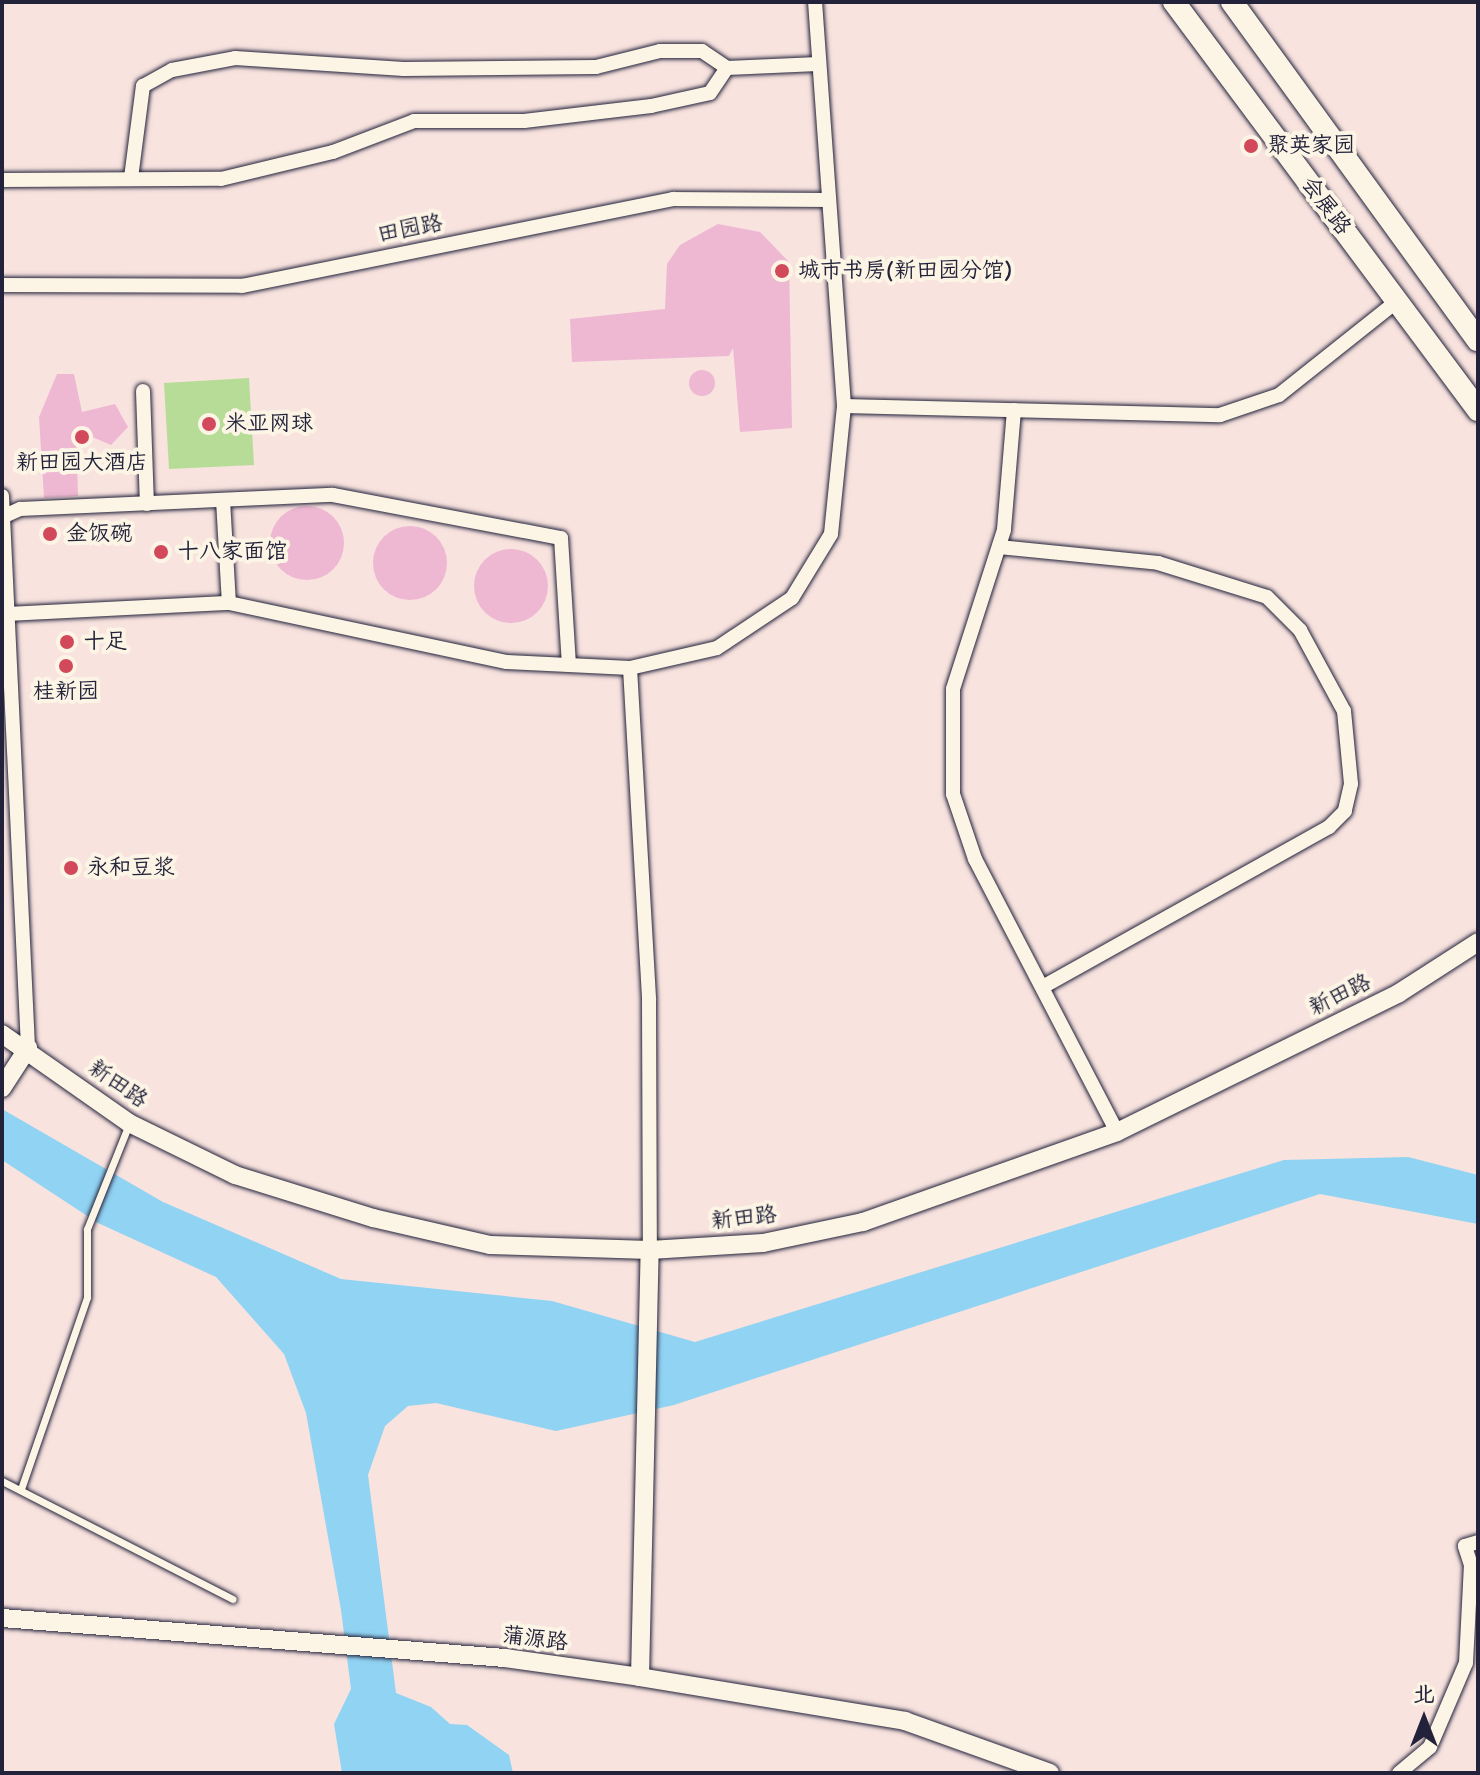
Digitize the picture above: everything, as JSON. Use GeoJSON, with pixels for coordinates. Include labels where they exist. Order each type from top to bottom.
{"type":"FeatureCollection","features":[{"type":"Feature","properties":{"kind":"main road","name":"会展路"},"geometry":{"type":"LineString","coordinates":[[1174,2],[1478,410]]}},
{"type":"Feature","properties":{"kind":"main road","name":"会展路"},"geometry":{"type":"LineString","coordinates":[[1232,2],[1478,340]]}},
{"type":"Feature","properties":{"kind":"street"},"geometry":{"type":"LineString","coordinates":[[9,614],[229,603],[507,662],[630,668],[717,648],[792,598],[831,534],[844,406],[824,200],[815,2]]}},
{"type":"Feature","properties":{"kind":"street"},"geometry":{"type":"LineString","coordinates":[[131,178],[143,86],[172,70],[235,58],[404,69],[596,67],[660,51],[702,51],[727,68],[818,64]]}},
{"type":"Feature","properties":{"kind":"street"},"geometry":{"type":"LineString","coordinates":[[2,180],[221,179],[333,152],[414,121],[524,121],[651,106],[710,93],[727,68]]}},
{"type":"Feature","properties":{"kind":"street","name":"田园路"},"geometry":{"type":"LineString","coordinates":[[2,285],[242,286],[673,199],[824,200]]}},
{"type":"Feature","properties":{"kind":"street"},"geometry":{"type":"LineString","coordinates":[[844,406],[1220,415],[1279,395],[1397,301]]}},
{"type":"Feature","properties":{"kind":"street"},"geometry":{"type":"LineString","coordinates":[[143,391],[147,504]]}},
{"type":"Feature","properties":{"kind":"street"},"geometry":{"type":"LineString","coordinates":[[1014,410],[999,547],[953,689],[951,780],[975,859],[1046,985],[1117,1132]]}},
{"type":"Feature","properties":{"kind":"street"},"geometry":{"type":"LineString","coordinates":[[3,516],[147,504],[333,495],[561,538],[569,665]]}},
{"type":"Feature","properties":{"kind":"street"},"geometry":{"type":"LineString","coordinates":[[2,496],[28,1048],[2,1088]]}},
{"type":"Feature","properties":{"kind":"street"},"geometry":{"type":"LineString","coordinates":[[223,500],[229,603]]}},
{"type":"Feature","properties":{"kind":"street"},"geometry":{"type":"LineString","coordinates":[[999,547],[1158,563],[1267,597],[1300,630],[1344,711],[1351,784],[1345,811],[1329,827],[1046,985]]}},
{"type":"Feature","properties":{"kind":"street"},"geometry":{"type":"LineString","coordinates":[[630,668],[649,1000],[650,1250],[640,1677]]}},
{"type":"Feature","properties":{"kind":"street","name":"新田路"},"geometry":{"type":"LineString","coordinates":[[2,1034],[28,1048],[129,1123],[235,1175],[373,1218],[490,1245],[650,1250],[763,1243],[863,1222],[1117,1132],[1399,993],[1478,942]]}},
{"type":"Feature","properties":{"kind":"street"},"geometry":{"type":"LineString","coordinates":[[1399,1773],[1430,1747],[1466,1663],[1471,1565],[1465,1546],[1478,1542]]}},
{"type":"Feature","properties":{"kind":"street","name":"蒲源路"},"geometry":{"type":"LineString","coordinates":[[2,1618],[423,1652],[640,1677],[905,1721],[1050,1773]]}},
{"type":"Feature","properties":{"kind":"lane"},"geometry":{"type":"LineString","coordinates":[[21,1489],[87,1297],[89,1221],[129,1123]]}},
{"type":"Feature","properties":{"kind":"lane"},"geometry":{"type":"LineString","coordinates":[[2,1481],[233,1599]]}},
{"type":"Feature","properties":{"kind":"green space","name":"米亚网球"},"geometry":{"type":"Polygon","coordinates":[[[249,378],[254,465],[169,469],[164,383],[249,378]]]}},
{"type":"Feature","properties":{"kind":"water"},"geometry":{"type":"Polygon","coordinates":[[[2,1109],[163,1202],[341,1279],[552,1301],[695,1342],[1284,1160],[1408,1157],[1478,1175],[1478,1224],[1320,1194],[674,1405],[556,1431],[436,1403],[408,1406],[385,1426],[368,1475],[396,1693],[431,1707],[450,1724],[467,1725],[509,1755],[513,1773],[342,1773],[334,1724],[351,1689],[341,1610],[306,1413],[284,1354],[216,1277],[98,1223],[2,1160],[2,1109]]]}},
{"type":"Feature","properties":{"kind":"building"},"geometry":{"type":"Polygon","coordinates":[[[718,224],[760,232],[789,262],[792,428],[740,432],[733,348],[729,356],[572,362],[570,319],[665,309],[667,264],[680,245],[718,224]]]}},
{"type":"Feature","properties":{"kind":"building"},"geometry":{"type":"Polygon","coordinates":[[[702,370],[711,374],[715,383],[711,392],[702,396],[693,392],[689,383],[693,374],[702,370]]]}},
{"type":"Feature","properties":{"kind":"building","name":"新田园大酒店"},"geometry":{"type":"Polygon","coordinates":[[[57,374],[74,374],[82,412],[115,404],[128,427],[111,445],[76,430],[78,496],[44,498],[39,417],[57,374]]]}},
{"type":"Feature","properties":{"kind":"building"},"geometry":{"type":"Polygon","coordinates":[[[300,506],[314,506],[328,512],[338,522],[344,543],[342,557],[328,574],[314,580],[300,580],[286,574],[276,564],[270,550],[270,536],[276,522],[286,512],[300,506]]]}},
{"type":"Feature","properties":{"kind":"building"},"geometry":{"type":"Polygon","coordinates":[[[403,526],[417,526],[431,532],[441,542],[447,563],[445,577],[431,594],[417,600],[403,600],[389,594],[379,584],[373,570],[373,556],[379,542],[389,532],[403,526]]]}},
{"type":"Feature","properties":{"kind":"building"},"geometry":{"type":"Polygon","coordinates":[[[504,549],[518,549],[532,555],[542,565],[548,586],[546,600],[532,617],[518,623],[504,623],[490,617],[480,607],[474,593],[474,579],[480,565],[490,555],[504,549]]]}},
{"type":"Feature","properties":{"kind":"place","name":"聚英家园"},"geometry":{"type":"Point","coordinates":[1251,146]}},
{"type":"Feature","properties":{"kind":"place","name":"城市书房(新田园分馆)"},"geometry":{"type":"Point","coordinates":[782,271]}},
{"type":"Feature","properties":{"kind":"place","name":"米亚网球"},"geometry":{"type":"Point","coordinates":[209,424]}},
{"type":"Feature","properties":{"kind":"place","name":"新田园大酒店"},"geometry":{"type":"Point","coordinates":[82,437]}},
{"type":"Feature","properties":{"kind":"place","name":"金饭碗"},"geometry":{"type":"Point","coordinates":[50,534]}},
{"type":"Feature","properties":{"kind":"place","name":"十八家面馆"},"geometry":{"type":"Point","coordinates":[161,552]}},
{"type":"Feature","properties":{"kind":"place","name":"十足"},"geometry":{"type":"Point","coordinates":[67,642]}},
{"type":"Feature","properties":{"kind":"place","name":"桂新园"},"geometry":{"type":"Point","coordinates":[66,666]}},
{"type":"Feature","properties":{"kind":"place","name":"永和豆浆"},"geometry":{"type":"Point","coordinates":[71,868]}}]}
